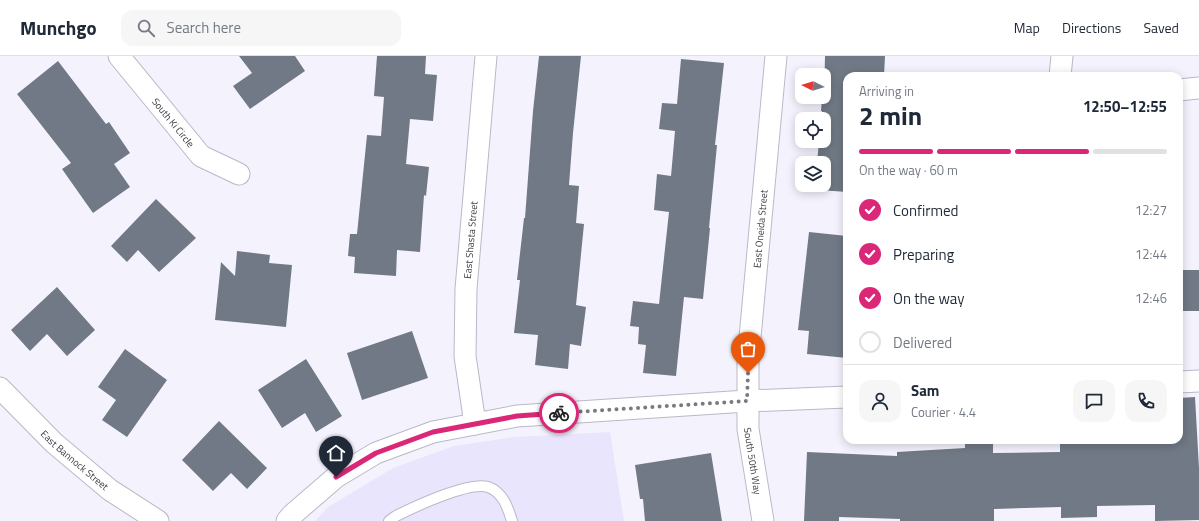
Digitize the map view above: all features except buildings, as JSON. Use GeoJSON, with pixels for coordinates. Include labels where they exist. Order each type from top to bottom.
{"type":"FeatureCollection","features":[{"type":"Feature","properties":{"kind":"street","name":"South Ki Circle"},"geometry":{"type":"LineString","coordinates":[[119,56],[201,156],[239,174]]}},
{"type":"Feature","properties":{"kind":"street","name":"East Shasta Street"},"geometry":{"type":"LineString","coordinates":[[475,424],[466,356],[466,289],[486,56]]}},
{"type":"Feature","properties":{"kind":"street","name":"East Oneida Street"},"geometry":{"type":"LineString","coordinates":[[747,401],[748,359],[776,56]]}},
{"type":"Feature","properties":{"kind":"street"},"geometry":{"type":"LineString","coordinates":[[1060,72],[1062,56]]}},
{"type":"Feature","properties":{"kind":"street"},"geometry":{"type":"LineString","coordinates":[[1183,90],[1199,88]]}},
{"type":"Feature","properties":{"kind":"street"},"geometry":{"type":"LineString","coordinates":[[1183,382],[1199,381]]}},
{"type":"Feature","properties":{"kind":"street","name":"East Bannock Street"},"geometry":{"type":"LineString","coordinates":[[0,388],[54,443],[110,490],[158,521]]}},
{"type":"Feature","properties":{"kind":"street"},"geometry":{"type":"LineString","coordinates":[[287,521],[336,477],[376,453],[433,432],[517,416],[747,401],[843,397]]}},
{"type":"Feature","properties":{"kind":"street","name":"South 50th Way"},"geometry":{"type":"LineString","coordinates":[[747,401],[748,429],[763,521]]}},
{"type":"Feature","properties":{"kind":"lane"},"geometry":{"type":"LineString","coordinates":[[389,521],[396,516],[446,494],[477,486],[488,487],[500,495],[508,508],[512,521]]}},
{"type":"Feature","properties":{"kind":"shaded area"},"geometry":{"type":"Polygon","coordinates":[[[610,432],[624,521],[315,521],[328,507],[393,468],[454,446],[515,437],[610,432]]]}},
{"type":"Feature","properties":{"kind":"way so far"},"geometry":{"type":"LineString","coordinates":[[559,413],[747,401],[748,373]]}},
{"type":"Feature","properties":{"kind":"route"},"geometry":{"type":"LineString","coordinates":[[336,477],[376,453],[433,432],[517,416],[559,413]]}}]}
